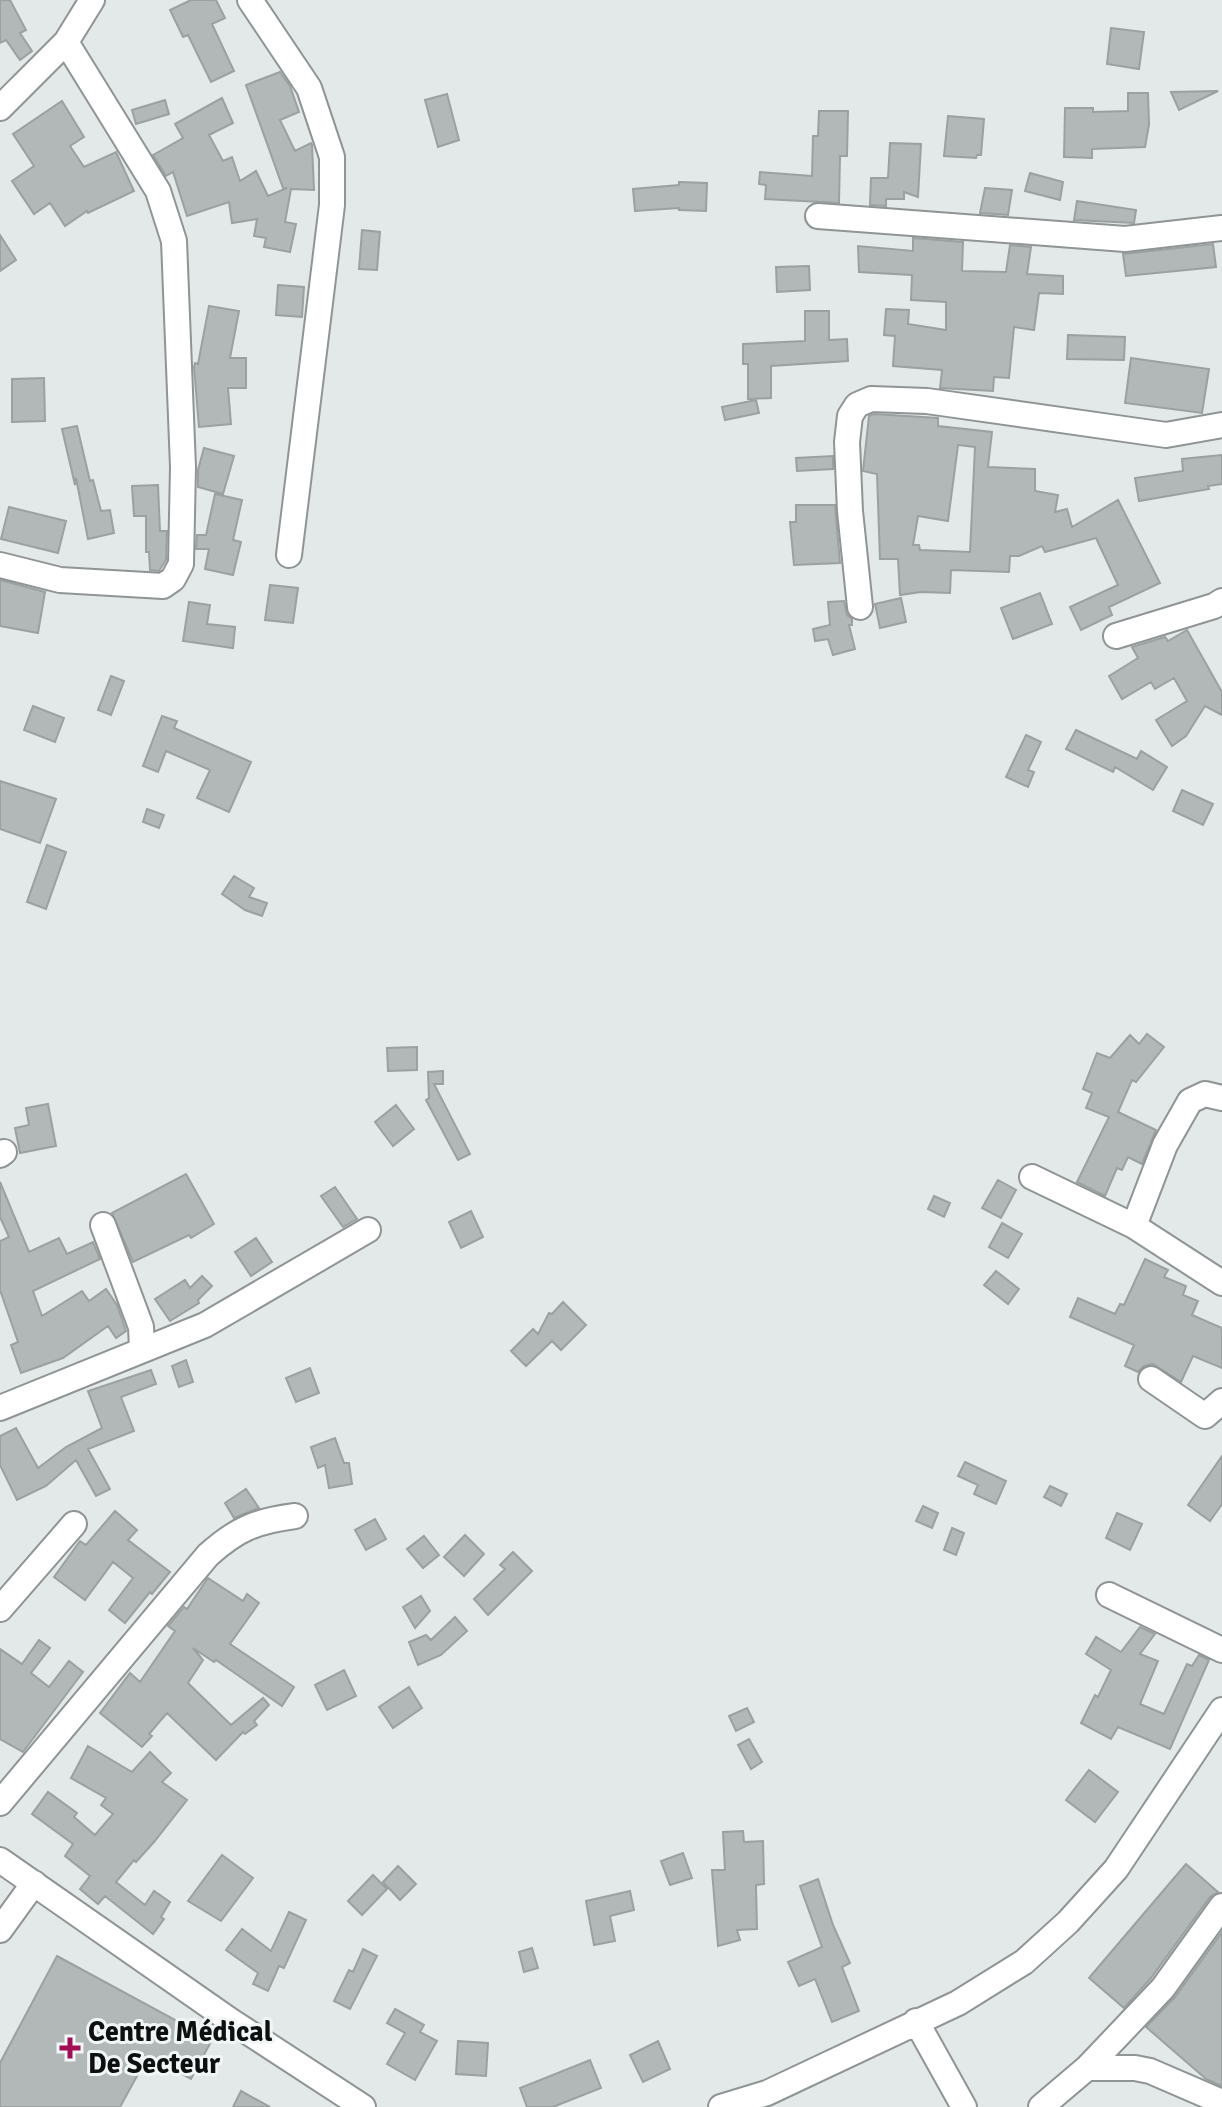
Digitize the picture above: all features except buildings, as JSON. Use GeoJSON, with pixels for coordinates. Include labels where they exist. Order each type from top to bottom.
{"type":"FeatureCollection","features":[{"type":"Feature","properties":{"kind":"street"},"geometry":{"type":"LineString","coordinates":[[0,108],[66,42],[92,0]]}},
{"type":"Feature","properties":{"kind":"street"},"geometry":{"type":"LineString","coordinates":[[250,0],[309,88],[332,157],[332,205],[289,555]]}},
{"type":"Feature","properties":{"kind":"street"},"geometry":{"type":"LineString","coordinates":[[0,565],[60,580],[163,586],[173,579],[181,564],[183,467],[174,241],[158,191],[66,42]]}},
{"type":"Feature","properties":{"kind":"street"},"geometry":{"type":"LineString","coordinates":[[818,216],[1125,239],[1222,228]]}},
{"type":"Feature","properties":{"kind":"street"},"geometry":{"type":"LineString","coordinates":[[860,607],[850,511],[847,442],[850,416],[857,405],[871,399],[927,401],[1166,435],[1222,425]]}},
{"type":"Feature","properties":{"kind":"street"},"geometry":{"type":"LineString","coordinates":[[1116,636],[1222,601]]}},
{"type":"Feature","properties":{"kind":"street"},"geometry":{"type":"LineString","coordinates":[[1134,1226],[1165,1145],[1190,1101],[1205,1094],[1222,1098]]}},
{"type":"Feature","properties":{"kind":"street"},"geometry":{"type":"LineString","coordinates":[[1032,1177],[1134,1226],[1222,1283]]}},
{"type":"Feature","properties":{"kind":"street"},"geometry":{"type":"LineString","coordinates":[[103,1225],[141,1327],[142,1349]]}},
{"type":"Feature","properties":{"kind":"street"},"geometry":{"type":"LineString","coordinates":[[0,1408],[205,1325],[368,1230]]}},
{"type":"Feature","properties":{"kind":"street"},"geometry":{"type":"LineString","coordinates":[[1151,1379],[1205,1416],[1222,1401]]}},
{"type":"Feature","properties":{"kind":"street"},"geometry":{"type":"LineString","coordinates":[[0,1803],[208,1555],[242,1528],[295,1516]]}},
{"type":"Feature","properties":{"kind":"street"},"geometry":{"type":"LineString","coordinates":[[0,1609],[74,1524]]}},
{"type":"Feature","properties":{"kind":"street"},"geometry":{"type":"LineString","coordinates":[[1109,1595],[1222,1650]]}},
{"type":"Feature","properties":{"kind":"street"},"geometry":{"type":"LineString","coordinates":[[721,2107],[767,2093],[958,2003],[1024,1962],[1068,1922],[1116,1869],[1222,1710]]}},
{"type":"Feature","properties":{"kind":"street"},"geometry":{"type":"LineString","coordinates":[[0,1860],[231,2021],[363,2107]]}},
{"type":"Feature","properties":{"kind":"street"},"geometry":{"type":"LineString","coordinates":[[0,1930],[34,1883]]}},
{"type":"Feature","properties":{"kind":"street"},"geometry":{"type":"LineString","coordinates":[[1041,2107],[1087,2068],[1163,1988],[1222,1906]]}},
{"type":"Feature","properties":{"kind":"street"},"geometry":{"type":"LineString","coordinates":[[916,2021],[964,2107]]}},
{"type":"Feature","properties":{"kind":"street"},"geometry":{"type":"LineString","coordinates":[[1087,2068],[1150,2071],[1222,2102]]}},
{"type":"Feature","properties":{"kind":"place","name":"Centre Médical De Secteur"},"geometry":{"type":"Point","coordinates":[70,2048]}}]}
